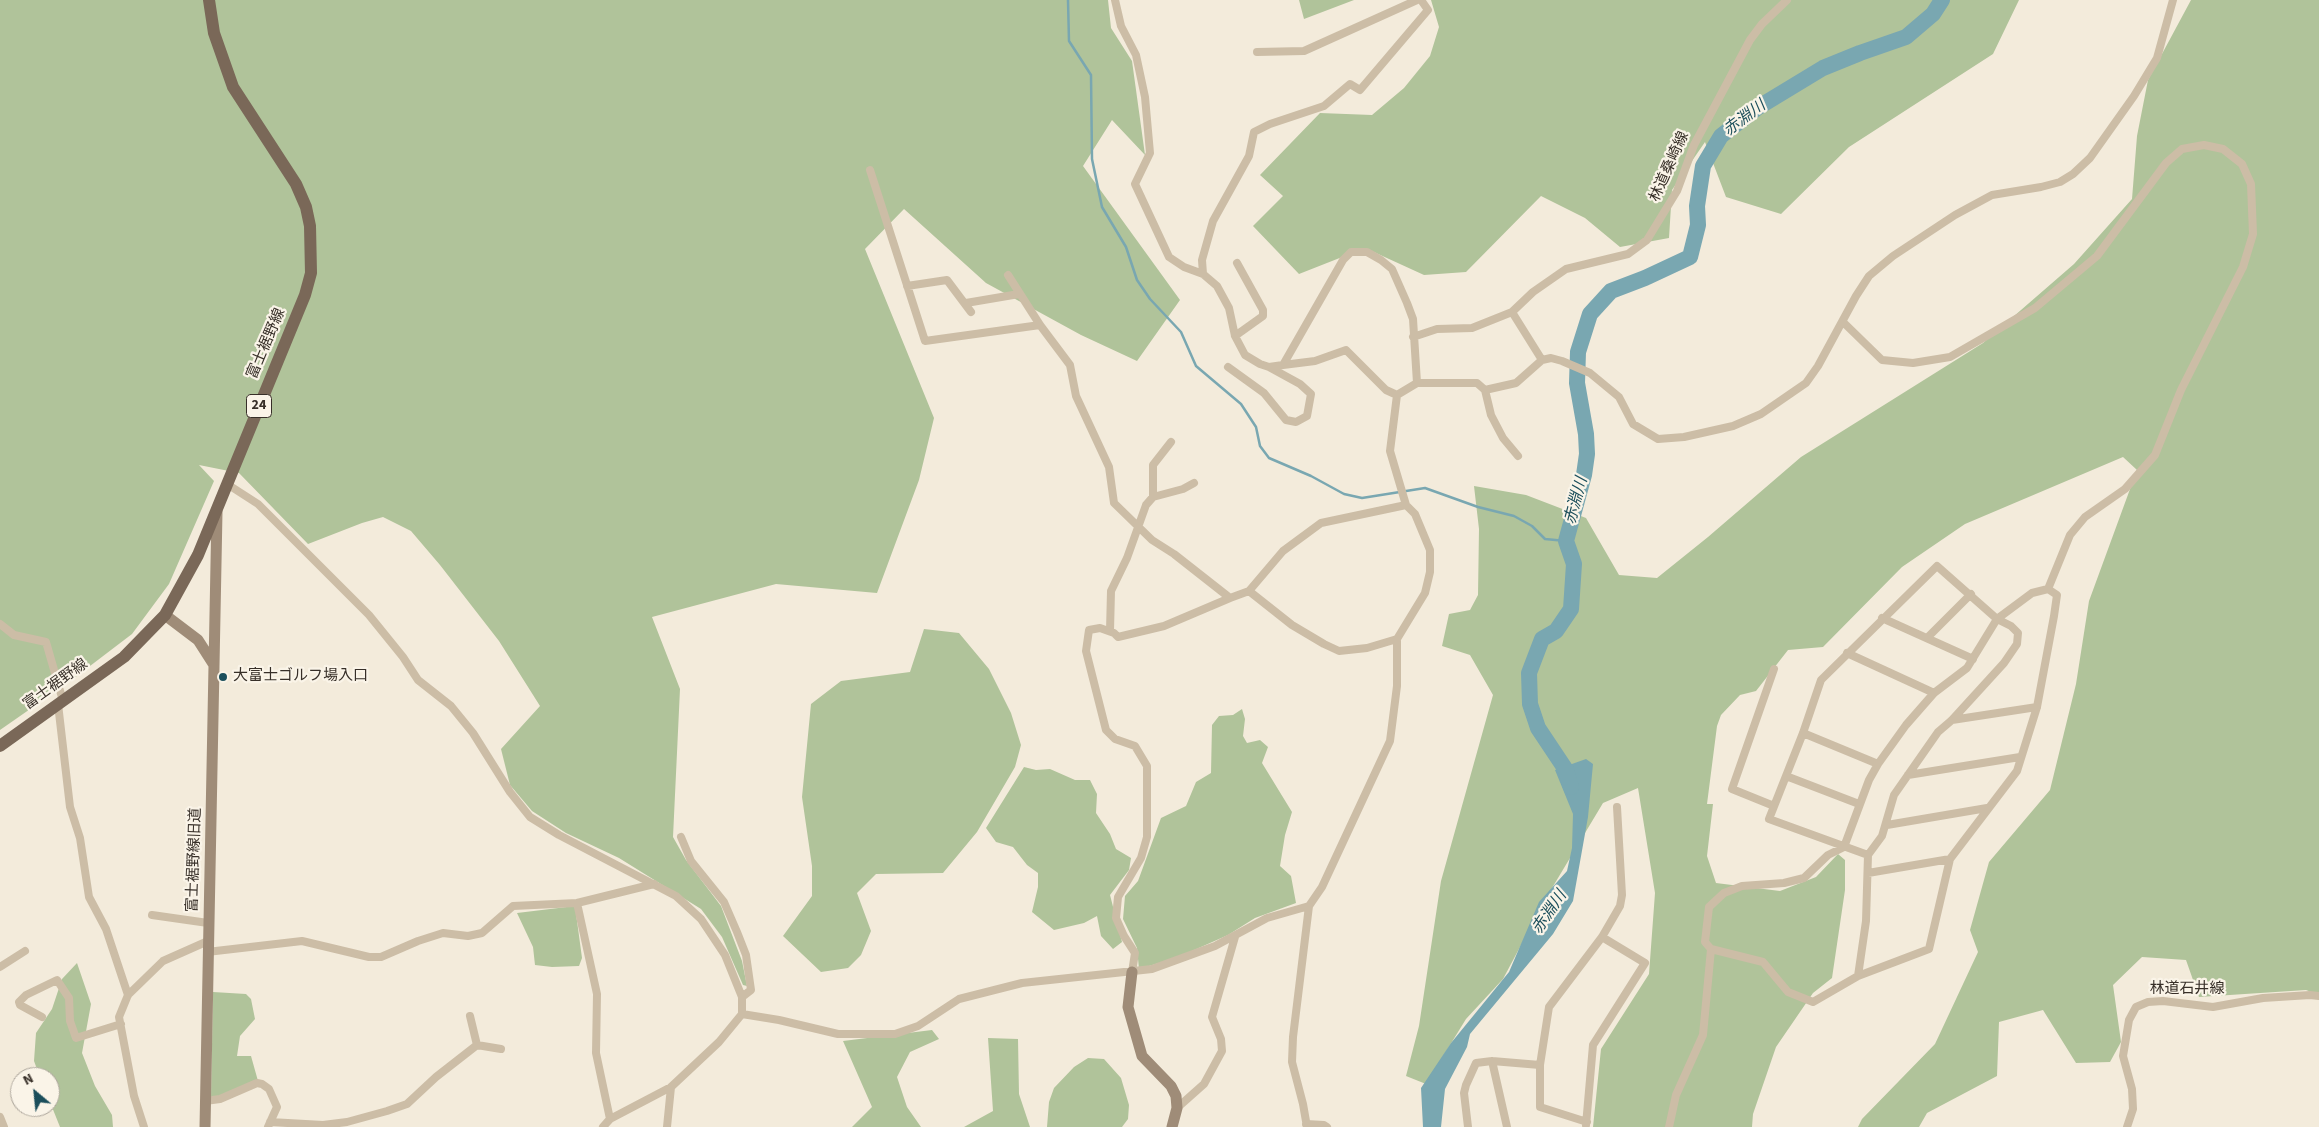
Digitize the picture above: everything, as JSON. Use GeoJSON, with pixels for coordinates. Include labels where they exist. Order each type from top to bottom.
{"type":"FeatureCollection","features":[{"type":"Feature","properties":{"kind":"main road","name":"富士裾野線"},"geometry":{"type":"LineString","coordinates":[[0,746],[124,657],[166,615],[195,562],[305,295],[311,273],[310,226],[306,207],[296,184],[233,87],[214,33],[209,0]]}},
{"type":"Feature","properties":{"kind":"street"},"geometry":{"type":"LineString","coordinates":[[1115,0],[1121,26],[1136,55],[1145,97],[1150,153],[1135,184],[1170,257],[1184,267],[1202,274],[1217,286],[1229,308],[1235,336],[1245,355],[1300,384],[1311,394],[1307,416],[1296,422],[1286,420],[1264,393],[1228,367]]}},
{"type":"Feature","properties":{"kind":"street"},"geometry":{"type":"LineString","coordinates":[[1258,52],[1304,51],[1417,0]]}},
{"type":"Feature","properties":{"kind":"street"},"geometry":{"type":"LineString","coordinates":[[1202,274],[1202,260],[1213,221],[1249,156],[1254,132],[1270,124],[1324,106],[1350,84],[1360,90],[1428,10],[1421,0]]}},
{"type":"Feature","properties":{"kind":"street","name":"林道桑崎線"},"geometry":{"type":"LineString","coordinates":[[1512,312],[1533,292],[1566,269],[1628,254],[1647,240],[1677,191],[1699,136],[1750,40],[1762,24],[1787,0]]}},
{"type":"Feature","properties":{"kind":"street"},"geometry":{"type":"LineString","coordinates":[[1485,390],[1516,383],[1542,360],[1562,360],[1590,373],[1619,398],[1633,424],[1658,439],[1684,437],[1740,423],[1761,414],[1806,383],[1818,366],[1869,276],[1893,256],[1955,215],[1992,195],[2060,182],[2073,174],[2090,158],[2134,96],[2157,58],[2173,0]]}},
{"type":"Feature","properties":{"kind":"street"},"geometry":{"type":"LineString","coordinates":[[1842,322],[1882,360],[1913,363],[1950,357],[2035,308],[2097,256],[2166,163],[2182,149],[2204,145],[2223,149],[2242,164],[2251,184],[2254,234],[2243,267],[2181,390],[2156,455],[2124,489],[2085,517],[2070,535],[2048,589]]}},
{"type":"Feature","properties":{"kind":"street"},"geometry":{"type":"LineString","coordinates":[[870,170],[925,341],[1040,325]]}},
{"type":"Feature","properties":{"kind":"street"},"geometry":{"type":"LineString","coordinates":[[1283,365],[1333,276],[1351,252],[1367,252],[1392,269],[1412,319],[1417,383]]}},
{"type":"Feature","properties":{"kind":"street"},"geometry":{"type":"LineString","coordinates":[[1235,336],[1264,316],[1263,310],[1237,263]]}},
{"type":"Feature","properties":{"kind":"street"},"geometry":{"type":"LineString","coordinates":[[1008,275],[1040,325],[1070,365],[1076,396],[1109,467],[1114,503],[1152,540],[1174,554],[1230,598]]}},
{"type":"Feature","properties":{"kind":"street"},"geometry":{"type":"LineString","coordinates":[[907,286],[947,280],[971,312]]}},
{"type":"Feature","properties":{"kind":"street"},"geometry":{"type":"LineString","coordinates":[[966,303],[1019,294]]}},
{"type":"Feature","properties":{"kind":"street"},"geometry":{"type":"LineString","coordinates":[[1413,337],[1437,329],[1472,328],[1512,312],[1542,360]]}},
{"type":"Feature","properties":{"kind":"street"},"geometry":{"type":"LineString","coordinates":[[1267,366],[1315,361],[1346,350],[1386,390],[1397,396]]}},
{"type":"Feature","properties":{"kind":"street"},"geometry":{"type":"LineString","coordinates":[[1327,1127],[1324,1125],[1306,1125],[1303,1104],[1292,1062],[1293,1037],[1309,906],[1322,886],[1390,741],[1397,686],[1397,639],[1422,600],[1430,572],[1430,550],[1415,514],[1405,502],[1390,451],[1397,396],[1417,383],[1477,383],[1485,390],[1491,415],[1503,438],[1518,456]]}},
{"type":"Feature","properties":{"kind":"street"},"geometry":{"type":"LineString","coordinates":[[1153,497],[1153,465],[1171,442]]}},
{"type":"Feature","properties":{"kind":"street"},"geometry":{"type":"LineString","coordinates":[[227,484],[258,504],[369,615],[403,657],[418,680],[451,706],[473,732],[510,792],[530,817],[559,835],[676,896],[701,919],[725,955],[742,997],[742,1014],[719,1042],[671,1087],[610,1119],[603,1127]]}},
{"type":"Feature","properties":{"kind":"street"},"geometry":{"type":"LineString","coordinates":[[1110,631],[1111,591],[1146,504],[1153,497],[1183,490],[1194,484]]}},
{"type":"Feature","properties":{"kind":"street"},"geometry":{"type":"LineString","coordinates":[[1172,1127],[1177,1108],[1176,1096],[1171,1086],[1142,1056],[1128,1007],[1135,953],[1124,936],[1116,918],[1118,898],[1141,858],[1147,837],[1148,766],[1135,746],[1115,739],[1106,730],[1086,651],[1089,630],[1100,628],[1110,631],[1118,638],[1164,626],[1249,591],[1283,551],[1321,523],[1405,502]]}},
{"type":"Feature","properties":{"kind":"street"},"geometry":{"type":"LineString","coordinates":[[215,669],[214,578],[217,508]]}},
{"type":"Feature","properties":{"kind":"street"},"geometry":{"type":"LineString","coordinates":[[1858,976],[1866,921],[1868,855],[1882,836],[1894,795],[1938,732],[1952,720],[2004,663],[2017,644],[2018,633],[2011,626],[1998,618],[1937,566],[1821,680],[1803,733],[1769,819],[1868,855]]}},
{"type":"Feature","properties":{"kind":"street"},"geometry":{"type":"LineString","coordinates":[[2048,589],[2057,597],[2037,707],[2020,757],[2018,771],[1987,808],[1950,859],[1929,949],[1858,976],[1813,1002],[1788,992],[1763,962],[1711,950],[1705,942],[1709,908],[1724,893],[1742,886],[1784,884],[1804,878],[1828,855],[1844,847],[1878,764],[1906,725],[1934,693],[1967,668],[1998,618],[2032,593],[2048,589]]}},
{"type":"Feature","properties":{"kind":"street"},"geometry":{"type":"LineString","coordinates":[[1249,591],[1292,625],[1340,651],[1367,648],[1397,639]]}},
{"type":"Feature","properties":{"kind":"street"},"geometry":{"type":"LineString","coordinates":[[1927,638],[1971,594]]}},
{"type":"Feature","properties":{"kind":"street","name":"富士裾野線旧道"},"geometry":{"type":"LineString","coordinates":[[166,615],[198,640],[209,655],[215,669],[205,1127]]}},
{"type":"Feature","properties":{"kind":"street"},"geometry":{"type":"LineString","coordinates":[[1882,618],[1973,659]]}},
{"type":"Feature","properties":{"kind":"street"},"geometry":{"type":"LineString","coordinates":[[0,624],[14,635],[46,642],[60,703],[70,807],[80,838],[89,897],[106,929],[128,995]]}},
{"type":"Feature","properties":{"kind":"street"},"geometry":{"type":"LineString","coordinates":[[1847,653],[1934,693]]}},
{"type":"Feature","properties":{"kind":"street"},"geometry":{"type":"LineString","coordinates":[[1774,668],[1732,789],[1774,806]]}},
{"type":"Feature","properties":{"kind":"street"},"geometry":{"type":"LineString","coordinates":[[1952,720],[2037,707]]}},
{"type":"Feature","properties":{"kind":"street"},"geometry":{"type":"LineString","coordinates":[[1803,733],[1878,764]]}},
{"type":"Feature","properties":{"kind":"street"},"geometry":{"type":"LineString","coordinates":[[1908,775],[2020,757]]}},
{"type":"Feature","properties":{"kind":"street"},"geometry":{"type":"LineString","coordinates":[[1786,776],[1860,804]]}},
{"type":"Feature","properties":{"kind":"street"},"geometry":{"type":"LineString","coordinates":[[1602,937],[1645,962],[1593,1045],[1586,1125],[1540,1107],[1540,1065],[1549,1007],[1602,937],[1620,906],[1622,895],[1617,807]]}},
{"type":"Feature","properties":{"kind":"street"},"geometry":{"type":"LineString","coordinates":[[1886,825],[1987,808]]}},
{"type":"Feature","properties":{"kind":"street"},"geometry":{"type":"LineString","coordinates":[[681,837],[691,861],[724,902],[746,955],[752,990],[742,997]]}},
{"type":"Feature","properties":{"kind":"street"},"geometry":{"type":"LineString","coordinates":[[1868,874],[1950,859]]}},
{"type":"Feature","properties":{"kind":"street"},"geometry":{"type":"LineString","coordinates":[[144,1127],[134,1096],[120,1017],[128,995],[162,961],[208,947],[302,941],[369,957],[381,957],[418,941],[443,933],[468,936],[482,933],[513,906],[577,903],[654,884]]}},
{"type":"Feature","properties":{"kind":"street"},"geometry":{"type":"LineString","coordinates":[[577,903],[598,994],[596,1053],[610,1119]]}},
{"type":"Feature","properties":{"kind":"street"},"geometry":{"type":"LineString","coordinates":[[742,1014],[779,1020],[838,1034],[894,1034],[918,1026],[937,1015],[949,1004],[975,994],[1022,984],[1132,972],[1168,964],[1235,936],[1267,918],[1309,906]]}},
{"type":"Feature","properties":{"kind":"street"},"geometry":{"type":"LineString","coordinates":[[152,915],[208,923]]}},
{"type":"Feature","properties":{"kind":"street"},"geometry":{"type":"LineString","coordinates":[[1177,1108],[1204,1084],[1222,1051],[1222,1039],[1212,1017],[1235,936]]}},
{"type":"Feature","properties":{"kind":"street"},"geometry":{"type":"LineString","coordinates":[[1669,1127],[1676,1095],[1703,1034],[1711,950]]}},
{"type":"Feature","properties":{"kind":"street"},"geometry":{"type":"LineString","coordinates":[[0,967],[25,951]]}},
{"type":"Feature","properties":{"kind":"street"},"geometry":{"type":"LineString","coordinates":[[42,1017],[20,1005],[19,1002],[26,995],[57,980],[69,998],[70,1021],[76,1038],[121,1024]]}},
{"type":"Feature","properties":{"kind":"street","name":"林道石井線"},"geometry":{"type":"LineString","coordinates":[[2127,1127],[2133,1109],[2132,1089],[2123,1056],[2129,1020],[2136,1007],[2148,1002],[2182,1002],[2213,1007],[2263,998],[2310,994],[2319,996]]}},
{"type":"Feature","properties":{"kind":"street"},"geometry":{"type":"LineString","coordinates":[[470,1016],[477,1045]]}},
{"type":"Feature","properties":{"kind":"street"},"geometry":{"type":"LineString","coordinates":[[205,1101],[220,1099],[257,1083],[269,1089],[277,1107],[269,1124],[324,1125],[346,1122],[407,1104],[436,1077],[477,1045],[501,1049]]}},
{"type":"Feature","properties":{"kind":"street"},"geometry":{"type":"LineString","coordinates":[[1492,1062],[1507,1127]]}},
{"type":"Feature","properties":{"kind":"street"},"geometry":{"type":"LineString","coordinates":[[1468,1127],[1464,1093],[1476,1063],[1540,1065]]}},
{"type":"Feature","properties":{"kind":"street"},"geometry":{"type":"LineString","coordinates":[[667,1127],[671,1087]]}},
{"type":"Feature","properties":{"kind":"street"},"geometry":{"type":"LineString","coordinates":[[0,1117],[4,1127]]}},
{"type":"Feature","properties":{"kind":"green space"},"geometry":{"type":"Polygon","coordinates":[[[0,0],[1108,0],[1111,28],[1132,61],[1145,155],[1112,120],[1083,166],[1180,300],[1137,361],[1081,335],[986,283],[904,209],[865,249],[934,418],[919,480],[877,593],[776,584],[652,617],[680,689],[673,837],[686,860],[721,906],[742,961],[747,986],[743,985],[722,937],[701,909],[619,858],[566,833],[532,811],[510,785],[501,749],[540,706],[499,641],[440,565],[411,531],[383,517],[308,544],[239,473],[199,465],[214,481],[169,584],[132,634],[69,682],[0,730],[0,0]]]}},
{"type":"Feature","properties":{"kind":"green space"},"geometry":{"type":"Polygon","coordinates":[[[1299,0],[1354,0],[1304,19],[1299,0]]]}},
{"type":"Feature","properties":{"kind":"green space"},"geometry":{"type":"Polygon","coordinates":[[[1431,0],[2019,0],[1993,54],[1849,147],[1781,214],[1726,197],[1705,142],[1672,190],[1669,238],[1620,247],[1585,218],[1541,196],[1466,272],[1424,275],[1365,248],[1299,274],[1253,226],[1283,196],[1260,175],[1320,113],[1372,115],[1404,88],[1430,56],[1439,27],[1431,0]]]}},
{"type":"Feature","properties":{"kind":"green space"},"geometry":{"type":"Polygon","coordinates":[[[2191,0],[2319,0],[2319,995],[2306,990],[2199,997],[2186,960],[2142,957],[2113,985],[2121,1042],[2110,1062],[2076,1063],[2043,1010],[1999,1022],[1997,1076],[1927,1113],[1919,1127],[1858,1127],[1862,1119],[1935,1044],[1978,952],[1970,930],[1989,862],[2050,790],[2076,684],[2089,601],[2137,470],[2123,457],[1965,524],[1902,567],[1823,647],[1788,650],[1756,691],[1740,695],[1721,715],[1717,726],[1707,804],[1713,804],[1707,856],[1716,883],[1780,891],[1816,877],[1838,854],[1845,860],[1845,890],[1832,978],[1813,993],[1776,1047],[1753,1114],[1752,1127],[1593,1127],[1601,1049],[1649,974],[1655,893],[1638,788],[1603,803],[1546,898],[1503,979],[1466,1019],[1426,1084],[1406,1076],[1419,1026],[1441,881],[1493,695],[1470,655],[1442,646],[1449,614],[1470,610],[1478,595],[1479,529],[1474,486],[1526,495],[1586,518],[1619,575],[1657,578],[1801,457],[1983,343],[2074,264],[2132,199],[2137,136],[2148,80],[2191,0]]]}},
{"type":"Feature","properties":{"kind":"green space"},"geometry":{"type":"Polygon","coordinates":[[[924,629],[959,633],[989,669],[1011,713],[1021,745],[1015,767],[977,832],[943,873],[876,874],[857,893],[871,931],[861,955],[848,968],[821,972],[783,936],[812,896],[812,866],[802,797],[811,704],[841,681],[910,672],[924,629]]]}},
{"type":"Feature","properties":{"kind":"green space"},"geometry":{"type":"Polygon","coordinates":[[[1242,709],[1245,719],[1243,736],[1247,743],[1260,740],[1268,747],[1262,763],[1292,812],[1285,835],[1280,866],[1291,876],[1296,903],[1255,918],[1228,935],[1192,951],[1139,969],[1137,948],[1123,919],[1125,896],[1138,881],[1161,818],[1186,806],[1196,782],[1211,773],[1212,725],[1219,716],[1233,715],[1242,709]]]}},
{"type":"Feature","properties":{"kind":"green space"},"geometry":{"type":"Polygon","coordinates":[[[1024,767],[1036,770],[1050,769],[1075,780],[1090,780],[1097,794],[1096,813],[1110,834],[1116,849],[1131,858],[1129,870],[1110,895],[1122,942],[1113,949],[1101,936],[1097,916],[1084,923],[1054,930],[1032,912],[1038,887],[1038,873],[1027,865],[1013,847],[996,842],[986,828],[1024,767]]]}},
{"type":"Feature","properties":{"kind":"green space"},"geometry":{"type":"Polygon","coordinates":[[[575,906],[582,958],[579,966],[552,967],[535,965],[533,947],[517,913],[575,906]]]}},
{"type":"Feature","properties":{"kind":"green space"},"geometry":{"type":"Polygon","coordinates":[[[77,963],[91,1004],[82,1053],[95,1086],[112,1115],[113,1127],[60,1127],[56,1117],[60,1117],[60,1067],[36,1067],[34,1061],[36,1033],[52,1009],[62,979],[77,963]]]}},
{"type":"Feature","properties":{"kind":"green space"},"geometry":{"type":"Polygon","coordinates":[[[213,992],[246,994],[251,999],[255,1019],[240,1036],[237,1056],[251,1056],[258,1081],[227,1094],[211,1098],[213,992]]]}},
{"type":"Feature","properties":{"kind":"green space"},"geometry":{"type":"Polygon","coordinates":[[[932,1030],[939,1039],[910,1052],[897,1077],[907,1107],[921,1127],[852,1127],[872,1107],[843,1041],[932,1030]]]}},
{"type":"Feature","properties":{"kind":"green space"},"geometry":{"type":"Polygon","coordinates":[[[988,1038],[1018,1039],[1019,1094],[1030,1127],[964,1127],[993,1111],[988,1038]]]}},
{"type":"Feature","properties":{"kind":"green space"},"geometry":{"type":"Polygon","coordinates":[[[1088,1058],[1104,1059],[1121,1078],[1129,1105],[1128,1119],[1122,1127],[1047,1127],[1049,1102],[1054,1088],[1074,1067],[1088,1058]]]}},
{"type":"Feature","properties":{"kind":"water"},"geometry":{"type":"Polygon","coordinates":[[[1586,759],[1593,764],[1588,817],[1573,901],[1553,934],[1470,1034],[1467,1047],[1445,1089],[1441,1127],[1423,1127],[1421,1088],[1451,1043],[1509,972],[1539,902],[1567,871],[1572,848],[1573,814],[1555,770],[1586,759]]]}},
{"type":"Feature","properties":{"kind":"waterway"},"geometry":{"type":"LineString","coordinates":[[1068,0],[1069,41],[1091,75],[1092,159],[1102,207],[1126,247],[1137,280],[1150,299],[1181,332],[1196,366],[1241,404],[1256,427],[1260,446],[1269,458],[1311,476],[1344,494],[1362,498],[1425,488],[1478,507],[1514,516],[1532,526],[1545,539],[1566,541]]}},
{"type":"Feature","properties":{"kind":"waterway","name":"赤淵川"},"geometry":{"type":"LineString","coordinates":[[1571,787],[1566,770],[1538,728],[1530,704],[1529,673],[1542,639],[1556,631],[1571,609],[1574,564],[1566,541],[1584,475],[1587,454],[1586,434],[1577,383],[1578,352],[1590,314],[1611,291],[1690,257],[1698,225],[1697,206],[1703,166],[1721,136],[1757,108],[1823,68],[1906,37],[1933,14],[1942,0]]}},
{"type":"Feature","properties":{"kind":"place","name":"大富士ゴルフ場入口"},"geometry":{"type":"Point","coordinates":[223,677]}}]}
